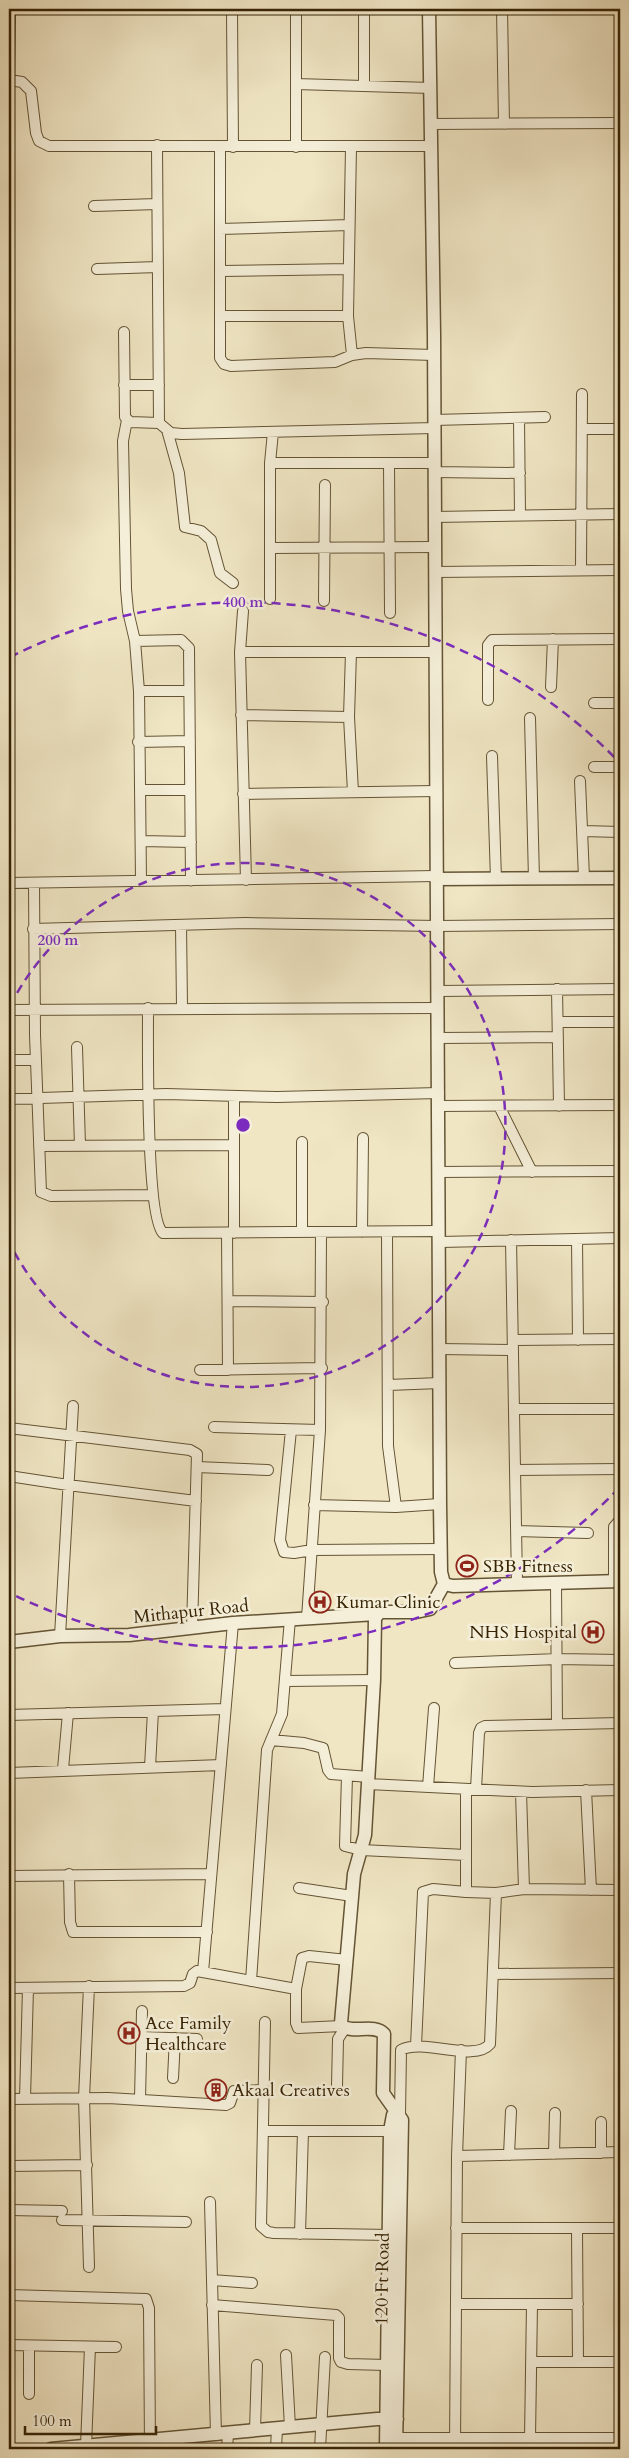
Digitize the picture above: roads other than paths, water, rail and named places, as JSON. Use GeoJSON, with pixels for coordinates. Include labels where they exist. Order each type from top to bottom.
{"type":"FeatureCollection","features":[{"type":"Feature","properties":{"kind":"street"},"geometry":{"type":"LineString","coordinates":[[10,9],[9,80],[22,82],[31,91],[36,133],[42,144],[49,146],[220,147],[431,146]]}},
{"type":"Feature","properties":{"kind":"street"},"geometry":{"type":"LineString","coordinates":[[232,9],[233,147]]}},
{"type":"Feature","properties":{"kind":"street"},"geometry":{"type":"LineString","coordinates":[[296,9],[296,147]]}},
{"type":"Feature","properties":{"kind":"street"},"geometry":{"type":"LineString","coordinates":[[364,9],[364,85]]}},
{"type":"Feature","properties":{"kind":"street"},"geometry":{"type":"LineString","coordinates":[[429,9],[434,354],[440,1504],[441,1572],[444,1584],[453,1586],[617,1581],[614,1527],[620,1520]]}},
{"type":"Feature","properties":{"kind":"street"},"geometry":{"type":"LineString","coordinates":[[502,9],[504,124]]}},
{"type":"Feature","properties":{"kind":"street"},"geometry":{"type":"LineString","coordinates":[[296,84],[431,88]]}},
{"type":"Feature","properties":{"kind":"street"},"geometry":{"type":"LineString","coordinates":[[431,124],[620,123]]}},
{"type":"Feature","properties":{"kind":"street"},"geometry":{"type":"LineString","coordinates":[[158,146],[159,385],[163,427],[179,473],[185,527],[201,531],[212,540],[220,573],[233,584]]}},
{"type":"Feature","properties":{"kind":"street"},"geometry":{"type":"LineString","coordinates":[[220,147],[220,358],[227,366],[335,362],[352,355],[434,354]]}},
{"type":"Feature","properties":{"kind":"street"},"geometry":{"type":"LineString","coordinates":[[351,147],[348,316],[352,355]]}},
{"type":"Feature","properties":{"kind":"street"},"geometry":{"type":"LineString","coordinates":[[94,206],[157,204]]}},
{"type":"Feature","properties":{"kind":"street"},"geometry":{"type":"LineString","coordinates":[[220,229],[349,225]]}},
{"type":"Feature","properties":{"kind":"street"},"geometry":{"type":"LineString","coordinates":[[97,269],[158,268]]}},
{"type":"Feature","properties":{"kind":"street"},"geometry":{"type":"LineString","coordinates":[[221,271],[349,269]]}},
{"type":"Feature","properties":{"kind":"street"},"geometry":{"type":"LineString","coordinates":[[221,316],[348,316]]}},
{"type":"Feature","properties":{"kind":"street"},"geometry":{"type":"LineString","coordinates":[[124,332],[124,410],[127,420],[123,441],[126,589],[128,611],[135,641],[139,691],[138,742],[141,881]]}},
{"type":"Feature","properties":{"kind":"street"},"geometry":{"type":"LineString","coordinates":[[124,385],[159,385]]}},
{"type":"Feature","properties":{"kind":"street"},"geometry":{"type":"LineString","coordinates":[[581,570],[582,394]]}},
{"type":"Feature","properties":{"kind":"street"},"geometry":{"type":"LineString","coordinates":[[519,418],[520,515]]}},
{"type":"Feature","properties":{"kind":"street"},"geometry":{"type":"LineString","coordinates":[[127,420],[163,427],[171,433],[182,434],[273,432],[545,418]]}},
{"type":"Feature","properties":{"kind":"street"},"geometry":{"type":"LineString","coordinates":[[582,429],[620,429]]}},
{"type":"Feature","properties":{"kind":"street"},"geometry":{"type":"LineString","coordinates":[[270,599],[270,463],[273,432]]}},
{"type":"Feature","properties":{"kind":"street"},"geometry":{"type":"LineString","coordinates":[[270,463],[390,463],[434,468],[520,472]]}},
{"type":"Feature","properties":{"kind":"street"},"geometry":{"type":"LineString","coordinates":[[390,463],[390,613]]}},
{"type":"Feature","properties":{"kind":"street"},"geometry":{"type":"LineString","coordinates":[[324,600],[325,485]]}},
{"type":"Feature","properties":{"kind":"street"},"geometry":{"type":"LineString","coordinates":[[434,517],[620,514]]}},
{"type":"Feature","properties":{"kind":"street"},"geometry":{"type":"LineString","coordinates":[[271,548],[435,547]]}},
{"type":"Feature","properties":{"kind":"street"},"geometry":{"type":"LineString","coordinates":[[435,572],[620,570]]}},
{"type":"Feature","properties":{"kind":"street"},"geometry":{"type":"LineString","coordinates":[[243,611],[240,652],[246,880]]}},
{"type":"Feature","properties":{"kind":"street"},"geometry":{"type":"LineString","coordinates":[[488,700],[490,642],[496,639],[620,639]]}},
{"type":"Feature","properties":{"kind":"street"},"geometry":{"type":"LineString","coordinates":[[550,687],[553,639]]}},
{"type":"Feature","properties":{"kind":"street"},"geometry":{"type":"LineString","coordinates":[[135,641],[184,642],[188,648],[191,880]]}},
{"type":"Feature","properties":{"kind":"street"},"geometry":{"type":"LineString","coordinates":[[240,652],[435,652]]}},
{"type":"Feature","properties":{"kind":"street"},"geometry":{"type":"LineString","coordinates":[[351,652],[349,716],[353,792]]}},
{"type":"Feature","properties":{"kind":"street"},"geometry":{"type":"LineString","coordinates":[[139,691],[189,691]]}},
{"type":"Feature","properties":{"kind":"street"},"geometry":{"type":"LineString","coordinates":[[594,703],[620,703]]}},
{"type":"Feature","properties":{"kind":"street"},"geometry":{"type":"LineString","coordinates":[[241,714],[349,716]]}},
{"type":"Feature","properties":{"kind":"street"},"geometry":{"type":"LineString","coordinates":[[530,718],[534,879]]}},
{"type":"Feature","properties":{"kind":"street"},"geometry":{"type":"LineString","coordinates":[[138,742],[190,741]]}},
{"type":"Feature","properties":{"kind":"street"},"geometry":{"type":"LineString","coordinates":[[492,756],[496,879]]}},
{"type":"Feature","properties":{"kind":"street"},"geometry":{"type":"LineString","coordinates":[[594,767],[620,767]]}},
{"type":"Feature","properties":{"kind":"street"},"geometry":{"type":"LineString","coordinates":[[580,781],[584,878]]}},
{"type":"Feature","properties":{"kind":"street"},"geometry":{"type":"LineString","coordinates":[[140,790],[190,790]]}},
{"type":"Feature","properties":{"kind":"street"},"geometry":{"type":"LineString","coordinates":[[243,794],[436,791]]}},
{"type":"Feature","properties":{"kind":"street"},"geometry":{"type":"LineString","coordinates":[[583,831],[620,832]]}},
{"type":"Feature","properties":{"kind":"street"},"geometry":{"type":"LineString","coordinates":[[141,841],[191,842]]}},
{"type":"Feature","properties":{"kind":"street"},"geometry":{"type":"LineString","coordinates":[[9,883],[436,877],[496,879],[620,878]]}},
{"type":"Feature","properties":{"kind":"street"},"geometry":{"type":"LineString","coordinates":[[34,883],[33,929],[40,1189],[43,1194],[153,1195]]}},
{"type":"Feature","properties":{"kind":"street"},"geometry":{"type":"LineString","coordinates":[[33,929],[245,923],[438,926],[620,924]]}},
{"type":"Feature","properties":{"kind":"street"},"geometry":{"type":"LineString","coordinates":[[181,925],[182,1008]]}},
{"type":"Feature","properties":{"kind":"street"},"geometry":{"type":"LineString","coordinates":[[557,989],[559,1106]]}},
{"type":"Feature","properties":{"kind":"street"},"geometry":{"type":"LineString","coordinates":[[438,991],[620,989]]}},
{"type":"Feature","properties":{"kind":"street"},"geometry":{"type":"LineString","coordinates":[[148,1008],[148,1094],[153,1195],[157,1225],[163,1233],[387,1232],[439,1237],[511,1240],[620,1238]]}},
{"type":"Feature","properties":{"kind":"street"},"geometry":{"type":"LineString","coordinates":[[9,1010],[438,1008]]}},
{"type":"Feature","properties":{"kind":"street"},"geometry":{"type":"LineString","coordinates":[[558,1022],[620,1022]]}},
{"type":"Feature","properties":{"kind":"street"},"geometry":{"type":"LineString","coordinates":[[438,1038],[558,1037]]}},
{"type":"Feature","properties":{"kind":"street"},"geometry":{"type":"LineString","coordinates":[[77,1047],[80,1146]]}},
{"type":"Feature","properties":{"kind":"street"},"geometry":{"type":"LineString","coordinates":[[9,1060],[36,1060]]}},
{"type":"Feature","properties":{"kind":"street"},"geometry":{"type":"LineString","coordinates":[[9,1099],[148,1094],[234,1096],[439,1093]]}},
{"type":"Feature","properties":{"kind":"street"},"geometry":{"type":"LineString","coordinates":[[228,1370],[234,1096]]}},
{"type":"Feature","properties":{"kind":"street"},"geometry":{"type":"LineString","coordinates":[[439,1106],[620,1105]]}},
{"type":"Feature","properties":{"kind":"street"},"geometry":{"type":"LineString","coordinates":[[499,1106],[532,1172]]}},
{"type":"Feature","properties":{"kind":"street"},"geometry":{"type":"LineString","coordinates":[[362,1232],[363,1138]]}},
{"type":"Feature","properties":{"kind":"street"},"geometry":{"type":"LineString","coordinates":[[302,1142],[302,1232]]}},
{"type":"Feature","properties":{"kind":"street"},"geometry":{"type":"LineString","coordinates":[[39,1146],[234,1144]]}},
{"type":"Feature","properties":{"kind":"street"},"geometry":{"type":"LineString","coordinates":[[439,1172],[620,1171]]}},
{"type":"Feature","properties":{"kind":"street"},"geometry":{"type":"LineString","coordinates":[[387,1232],[389,1458],[396,1507]]}},
{"type":"Feature","properties":{"kind":"street"},"geometry":{"type":"LineString","coordinates":[[307,1618],[320,1430],[323,1302],[321,1233]]}},
{"type":"Feature","properties":{"kind":"street"},"geometry":{"type":"LineString","coordinates":[[577,1239],[578,1340]]}},
{"type":"Feature","properties":{"kind":"street"},"geometry":{"type":"LineString","coordinates":[[511,1240],[517,1583]]}},
{"type":"Feature","properties":{"kind":"street"},"geometry":{"type":"LineString","coordinates":[[229,1300],[323,1302]]}},
{"type":"Feature","properties":{"kind":"street"},"geometry":{"type":"LineString","coordinates":[[440,1349],[620,1339]]}},
{"type":"Feature","properties":{"kind":"street"},"geometry":{"type":"LineString","coordinates":[[200,1370],[322,1368]]}},
{"type":"Feature","properties":{"kind":"street"},"geometry":{"type":"LineString","coordinates":[[388,1385],[440,1383]]}},
{"type":"Feature","properties":{"kind":"street"},"geometry":{"type":"LineString","coordinates":[[60,1636],[73,1406]]}},
{"type":"Feature","properties":{"kind":"street"},"geometry":{"type":"LineString","coordinates":[[514,1409],[620,1409]]}},
{"type":"Feature","properties":{"kind":"street"},"geometry":{"type":"LineString","coordinates":[[214,1427],[320,1430]]}},
{"type":"Feature","properties":{"kind":"street"},"geometry":{"type":"LineString","coordinates":[[9,1428],[190,1450],[197,1454],[192,1628]]}},
{"type":"Feature","properties":{"kind":"street"},"geometry":{"type":"LineString","coordinates":[[290,1430],[280,1540],[284,1552],[441,1549]]}},
{"type":"Feature","properties":{"kind":"street"},"geometry":{"type":"LineString","coordinates":[[197,1467],[268,1470]]}},
{"type":"Feature","properties":{"kind":"street"},"geometry":{"type":"LineString","coordinates":[[515,1470],[620,1469]]}},
{"type":"Feature","properties":{"kind":"street"},"geometry":{"type":"LineString","coordinates":[[9,1476],[68,1486],[196,1501]]}},
{"type":"Feature","properties":{"kind":"street"},"geometry":{"type":"LineString","coordinates":[[314,1505],[396,1507],[440,1504]]}},
{"type":"Feature","properties":{"kind":"street"},"geometry":{"type":"LineString","coordinates":[[516,1531],[588,1533]]}},
{"type":"Feature","properties":{"kind":"street"},"geometry":{"type":"LineString","coordinates":[[556,1582],[557,1724]]}},
{"type":"Feature","properties":{"kind":"street","name":"Mithapur Road"},"geometry":{"type":"LineString","coordinates":[[9,1642],[60,1636],[129,1635],[233,1623],[376,1614],[380,1612],[416,1612],[430,1609],[444,1584]]}},
{"type":"Feature","properties":{"kind":"street"},"geometry":{"type":"LineString","coordinates":[[337,2086],[338,2039],[343,2027],[346,1960],[354,1874],[365,1835],[374,1680],[374,1623],[376,1614]]}},
{"type":"Feature","properties":{"kind":"street"},"geometry":{"type":"LineString","coordinates":[[252,1981],[267,1750],[282,1714],[290,1619]]}},
{"type":"Feature","properties":{"kind":"street"},"geometry":{"type":"LineString","coordinates":[[203,1972],[233,1623]]}},
{"type":"Feature","properties":{"kind":"street"},"geometry":{"type":"LineString","coordinates":[[455,1663],[557,1659],[620,1660]]}},
{"type":"Feature","properties":{"kind":"street"},"geometry":{"type":"LineString","coordinates":[[286,1681],[374,1680]]}},
{"type":"Feature","properties":{"kind":"street"},"geometry":{"type":"LineString","coordinates":[[428,1787],[434,1708]]}},
{"type":"Feature","properties":{"kind":"street"},"geometry":{"type":"LineString","coordinates":[[9,1715],[225,1709]]}},
{"type":"Feature","properties":{"kind":"street"},"geometry":{"type":"LineString","coordinates":[[150,1766],[153,1711]]}},
{"type":"Feature","properties":{"kind":"street"},"geometry":{"type":"LineString","coordinates":[[63,1769],[68,1713]]}},
{"type":"Feature","properties":{"kind":"street"},"geometry":{"type":"LineString","coordinates":[[466,1892],[466,1855],[471,1789],[481,1728],[490,1724],[620,1723]]}},
{"type":"Feature","properties":{"kind":"street"},"geometry":{"type":"LineString","coordinates":[[271,1740],[320,1746],[326,1752],[328,1770],[331,1774],[369,1780],[428,1787],[521,1792],[620,1790]]}},
{"type":"Feature","properties":{"kind":"street"},"geometry":{"type":"LineString","coordinates":[[9,1773],[63,1769],[221,1764]]}},
{"type":"Feature","properties":{"kind":"street"},"geometry":{"type":"LineString","coordinates":[[347,1776],[343,1843],[348,1848],[466,1855]]}},
{"type":"Feature","properties":{"kind":"street"},"geometry":{"type":"LineString","coordinates":[[586,1790],[591,1890]]}},
{"type":"Feature","properties":{"kind":"street"},"geometry":{"type":"LineString","coordinates":[[521,1792],[524,1889]]}},
{"type":"Feature","properties":{"kind":"street"},"geometry":{"type":"LineString","coordinates":[[69,1874],[70,1922],[73,1932],[207,1932]]}},
{"type":"Feature","properties":{"kind":"street"},"geometry":{"type":"LineString","coordinates":[[9,1876],[211,1874]]}},
{"type":"Feature","properties":{"kind":"street"},"geometry":{"type":"LineString","coordinates":[[299,1888],[352,1896]]}},
{"type":"Feature","properties":{"kind":"street"},"geometry":{"type":"LineString","coordinates":[[416,2046],[422,1892],[433,1889],[496,1893],[524,1889],[620,1890]]}},
{"type":"Feature","properties":{"kind":"street"},"geometry":{"type":"LineString","coordinates":[[398,2113],[401,2050],[416,2046],[480,2051],[490,2044],[496,1893]]}},
{"type":"Feature","properties":{"kind":"street"},"geometry":{"type":"LineString","coordinates":[[346,1960],[309,1956],[302,1958],[296,1989],[296,2023],[298,2028],[343,2027],[378,2030],[384,2034],[382,2088],[386,2099],[398,2113]]}},
{"type":"Feature","properties":{"kind":"street"},"geometry":{"type":"LineString","coordinates":[[9,1988],[184,1986],[190,1983],[194,1972],[203,1972],[296,1989]]}},
{"type":"Feature","properties":{"kind":"street"},"geometry":{"type":"LineString","coordinates":[[493,1974],[620,1973]]}},
{"type":"Feature","properties":{"kind":"street"},"geometry":{"type":"LineString","coordinates":[[88,2267],[84,2098],[89,1986]]}},
{"type":"Feature","properties":{"kind":"street"},"geometry":{"type":"LineString","coordinates":[[25,2100],[28,1988]]}},
{"type":"Feature","properties":{"kind":"street"},"geometry":{"type":"LineString","coordinates":[[140,2099],[142,2011]]}},
{"type":"Feature","properties":{"kind":"street"},"geometry":{"type":"LineString","coordinates":[[265,2022],[261,2226],[268,2232],[389,2235]]}},
{"type":"Feature","properties":{"kind":"street"},"geometry":{"type":"LineString","coordinates":[[141,2037],[197,2039]]}},
{"type":"Feature","properties":{"kind":"street"},"geometry":{"type":"LineString","coordinates":[[173,2078],[175,2038]]}},
{"type":"Feature","properties":{"kind":"street"},"geometry":{"type":"LineString","coordinates":[[455,2444],[457,2156],[461,2050]]}},
{"type":"Feature","properties":{"kind":"street"},"geometry":{"type":"LineString","coordinates":[[9,2099],[140,2099],[181,2104],[226,2105],[230,2103],[234,2091],[264,2090]]}},
{"type":"Feature","properties":{"kind":"street"},"geometry":{"type":"LineString","coordinates":[[510,2155],[511,2111]]}},
{"type":"Feature","properties":{"kind":"street"},"geometry":{"type":"LineString","coordinates":[[50,2449],[86,2446],[179,2444],[222,2434],[255,2430],[391,2419],[386,2365],[390,2131],[393,2114],[398,2113]]}},
{"type":"Feature","properties":{"kind":"street","name":"120 Ft Road"},"geometry":{"type":"LineString","coordinates":[[391,2444],[402,2120],[398,2113]]}},
{"type":"Feature","properties":{"kind":"street"},"geometry":{"type":"LineString","coordinates":[[554,2154],[555,2113]]}},
{"type":"Feature","properties":{"kind":"street"},"geometry":{"type":"LineString","coordinates":[[601,2122],[601,2153]]}},
{"type":"Feature","properties":{"kind":"street"},"geometry":{"type":"LineString","coordinates":[[300,2234],[303,2130]]}},
{"type":"Feature","properties":{"kind":"street"},"geometry":{"type":"LineString","coordinates":[[264,2131],[390,2131]]}},
{"type":"Feature","properties":{"kind":"street"},"geometry":{"type":"LineString","coordinates":[[457,2156],[620,2152]]}},
{"type":"Feature","properties":{"kind":"street"},"geometry":{"type":"LineString","coordinates":[[9,2166],[87,2165]]}},
{"type":"Feature","properties":{"kind":"street"},"geometry":{"type":"LineString","coordinates":[[210,2202],[212,2306],[222,2434],[228,2449]]}},
{"type":"Feature","properties":{"kind":"street"},"geometry":{"type":"LineString","coordinates":[[9,2210],[62,2215],[88,2221],[186,2222]]}},
{"type":"Feature","properties":{"kind":"street"},"geometry":{"type":"LineString","coordinates":[[456,2228],[620,2228]]}},
{"type":"Feature","properties":{"kind":"street"},"geometry":{"type":"LineString","coordinates":[[577,2228],[578,2362]]}},
{"type":"Feature","properties":{"kind":"street"},"geometry":{"type":"LineString","coordinates":[[212,2280],[252,2283]]}},
{"type":"Feature","properties":{"kind":"street"},"geometry":{"type":"LineString","coordinates":[[9,2295],[146,2299],[149,2308],[150,2445]]}},
{"type":"Feature","properties":{"kind":"street"},"geometry":{"type":"LineString","coordinates":[[456,2304],[578,2304]]}},
{"type":"Feature","properties":{"kind":"street"},"geometry":{"type":"LineString","coordinates":[[530,2438],[532,2304]]}},
{"type":"Feature","properties":{"kind":"street"},"geometry":{"type":"LineString","coordinates":[[212,2306],[336,2315],[338,2318],[338,2358],[341,2362],[348,2364],[386,2365]]}},
{"type":"Feature","properties":{"kind":"street"},"geometry":{"type":"LineString","coordinates":[[9,2345],[116,2347]]}},
{"type":"Feature","properties":{"kind":"street"},"geometry":{"type":"LineString","coordinates":[[29,2346],[29,2394]]}},
{"type":"Feature","properties":{"kind":"street"},"geometry":{"type":"LineString","coordinates":[[86,2446],[90,2347]]}},
{"type":"Feature","properties":{"kind":"street"},"geometry":{"type":"LineString","coordinates":[[286,2355],[290,2427]]}},
{"type":"Feature","properties":{"kind":"street"},"geometry":{"type":"LineString","coordinates":[[320,2449],[325,2357]]}},
{"type":"Feature","properties":{"kind":"street"},"geometry":{"type":"LineString","coordinates":[[532,2362],[620,2362]]}},
{"type":"Feature","properties":{"kind":"street"},"geometry":{"type":"LineString","coordinates":[[255,2430],[257,2365]]}},
{"type":"Feature","properties":{"kind":"street"},"geometry":{"type":"LineString","coordinates":[[276,2449],[277,2428]]}},
{"type":"Feature","properties":{"kind":"street"},"geometry":{"type":"LineString","coordinates":[[391,2444],[455,2444],[530,2438],[620,2438]]}},
{"type":"Feature","properties":{"kind":"street"},"geometry":{"type":"LineString","coordinates":[[594,2438],[594,2449]]}},
{"type":"Feature","properties":{"kind":"place","name":"SBB Fitness"},"geometry":{"type":"Point","coordinates":[467,1566]}},
{"type":"Feature","properties":{"kind":"place","name":"Kumar Clinic"},"geometry":{"type":"Point","coordinates":[320,1602]}},
{"type":"Feature","properties":{"kind":"place","name":"NHS Hospital"},"geometry":{"type":"Point","coordinates":[593,1632]}},
{"type":"Feature","properties":{"kind":"place","name":"Ace Family Healthcare"},"geometry":{"type":"Point","coordinates":[129,2033]}},
{"type":"Feature","properties":{"kind":"place","name":"Akaal Creatives"},"geometry":{"type":"Point","coordinates":[216,2090]}}]}
